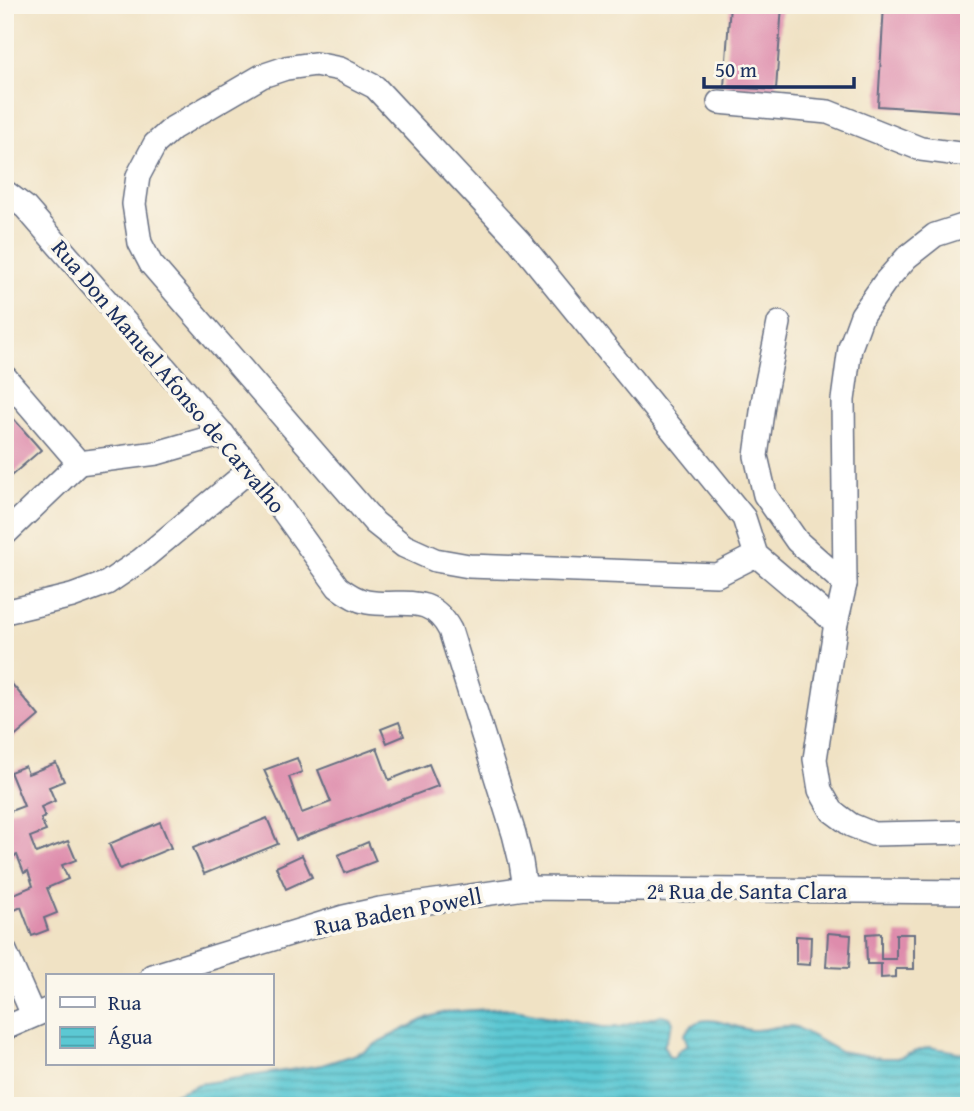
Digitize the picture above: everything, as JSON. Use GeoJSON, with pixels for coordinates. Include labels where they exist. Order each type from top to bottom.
{"type":"FeatureCollection","features":[{"type":"Feature","properties":{"kind":"street"},"geometry":{"type":"LineString","coordinates":[[756,555],[717,575],[468,566],[435,559],[404,546],[375,523],[151,264],[140,243],[134,204],[138,176],[155,145],[173,128],[262,76],[286,68],[315,64],[340,69],[375,87],[519,241],[554,283],[744,517],[756,555],[836,623]]}},
{"type":"Feature","properties":{"kind":"street"},"geometry":{"type":"LineString","coordinates":[[719,102],[828,112],[921,149],[969,153]]}},
{"type":"Feature","properties":{"kind":"street","name":"Rua Don Manuel Afonso de Carvalho"},"geometry":{"type":"LineString","coordinates":[[5,192],[25,207],[252,468],[338,587],[349,596],[366,602],[419,604],[432,608],[443,617],[450,629],[514,834],[525,888]]}},
{"type":"Feature","properties":{"kind":"street"},"geometry":{"type":"LineString","coordinates":[[969,224],[935,235],[907,257],[862,315],[850,348],[843,400],[845,584],[836,623],[815,759],[820,790],[832,811],[851,825],[873,834],[969,832]]}},
{"type":"Feature","properties":{"kind":"street"},"geometry":{"type":"LineString","coordinates":[[779,323],[764,397],[756,456],[765,495],[797,541],[845,584]]}},
{"type":"Feature","properties":{"kind":"street"},"geometry":{"type":"LineString","coordinates":[[5,377],[79,463]]}},
{"type":"Feature","properties":{"kind":"street"},"geometry":{"type":"LineString","coordinates":[[5,534],[79,463],[157,453],[223,434]]}},
{"type":"Feature","properties":{"kind":"street"},"geometry":{"type":"LineString","coordinates":[[5,612],[72,596],[107,583],[141,560],[252,468]]}},
{"type":"Feature","properties":{"kind":"street","name":"2ª Rua de Santa Clara"},"geometry":{"type":"LineString","coordinates":[[525,888],[969,892]]}},
{"type":"Feature","properties":{"kind":"street","name":"Rua Baden Powell"},"geometry":{"type":"LineString","coordinates":[[159,974],[344,917],[380,909],[525,888]]}},
{"type":"Feature","properties":{"kind":"street"},"geometry":{"type":"LineString","coordinates":[[5,951],[40,1013],[5,1028]]}},
{"type":"Feature","properties":{"kind":"water"},"geometry":{"type":"Polygon","coordinates":[[[504,1008],[603,1027],[619,1027],[662,1015],[670,1017],[673,1022],[664,1046],[669,1057],[675,1057],[678,1051],[688,1045],[684,1035],[691,1026],[707,1020],[751,1030],[796,1027],[839,1051],[881,1058],[897,1058],[929,1047],[969,1054],[969,1106],[146,1106],[199,1084],[322,1065],[365,1051],[429,1017],[446,1012],[504,1008]]]}},
{"type":"Feature","properties":{"kind":"building"},"geometry":{"type":"Polygon","coordinates":[[[730,5],[782,5],[776,90],[724,87],[730,5]]]}},
{"type":"Feature","properties":{"kind":"building"},"geometry":{"type":"Polygon","coordinates":[[[884,5],[969,5],[969,112],[878,106],[884,5]]]}},
{"type":"Feature","properties":{"kind":"building"},"geometry":{"type":"Polygon","coordinates":[[[5,409],[41,450],[5,481],[5,409]]]}},
{"type":"Feature","properties":{"kind":"building"},"geometry":{"type":"Polygon","coordinates":[[[5,676],[39,716],[5,745],[5,676]]]}},
{"type":"Feature","properties":{"kind":"building"},"geometry":{"type":"Polygon","coordinates":[[[399,722],[404,736],[387,743],[381,729],[399,722]]]}},
{"type":"Feature","properties":{"kind":"building"},"geometry":{"type":"Polygon","coordinates":[[[377,748],[389,780],[429,764],[438,786],[296,840],[264,770],[297,758],[302,772],[289,777],[302,813],[331,802],[318,770],[377,748]]]}},
{"type":"Feature","properties":{"kind":"building"},"geometry":{"type":"Polygon","coordinates":[[[56,763],[64,781],[49,787],[55,801],[41,807],[45,817],[41,819],[46,831],[30,837],[36,853],[68,841],[76,860],[62,865],[68,879],[47,888],[57,913],[44,918],[48,930],[32,936],[21,907],[13,911],[7,897],[33,886],[28,871],[24,873],[17,855],[5,860],[5,837],[9,835],[5,831],[5,813],[24,806],[10,772],[25,766],[28,774],[56,763]]]}},
{"type":"Feature","properties":{"kind":"building"},"geometry":{"type":"Polygon","coordinates":[[[267,818],[278,844],[204,874],[193,848],[267,818]]]}},
{"type":"Feature","properties":{"kind":"building"},"geometry":{"type":"Polygon","coordinates":[[[160,822],[171,848],[120,869],[109,844],[160,822]]]}},
{"type":"Feature","properties":{"kind":"building"},"geometry":{"type":"Polygon","coordinates":[[[368,842],[376,861],[345,873],[338,855],[368,842]]]}},
{"type":"Feature","properties":{"kind":"building"},"geometry":{"type":"Polygon","coordinates":[[[302,855],[312,877],[286,889],[276,867],[302,855]]]}},
{"type":"Feature","properties":{"kind":"building"},"geometry":{"type":"Polygon","coordinates":[[[828,933],[851,935],[849,968],[826,967],[828,933]]]}},
{"type":"Feature","properties":{"kind":"building"},"geometry":{"type":"Polygon","coordinates":[[[881,933],[881,959],[896,959],[896,934],[914,934],[914,969],[896,969],[896,977],[881,978],[881,964],[867,964],[866,934],[881,933]]]}},
{"type":"Feature","properties":{"kind":"building"},"geometry":{"type":"Polygon","coordinates":[[[796,936],[811,937],[810,965],[796,964],[796,936]]]}}]}
